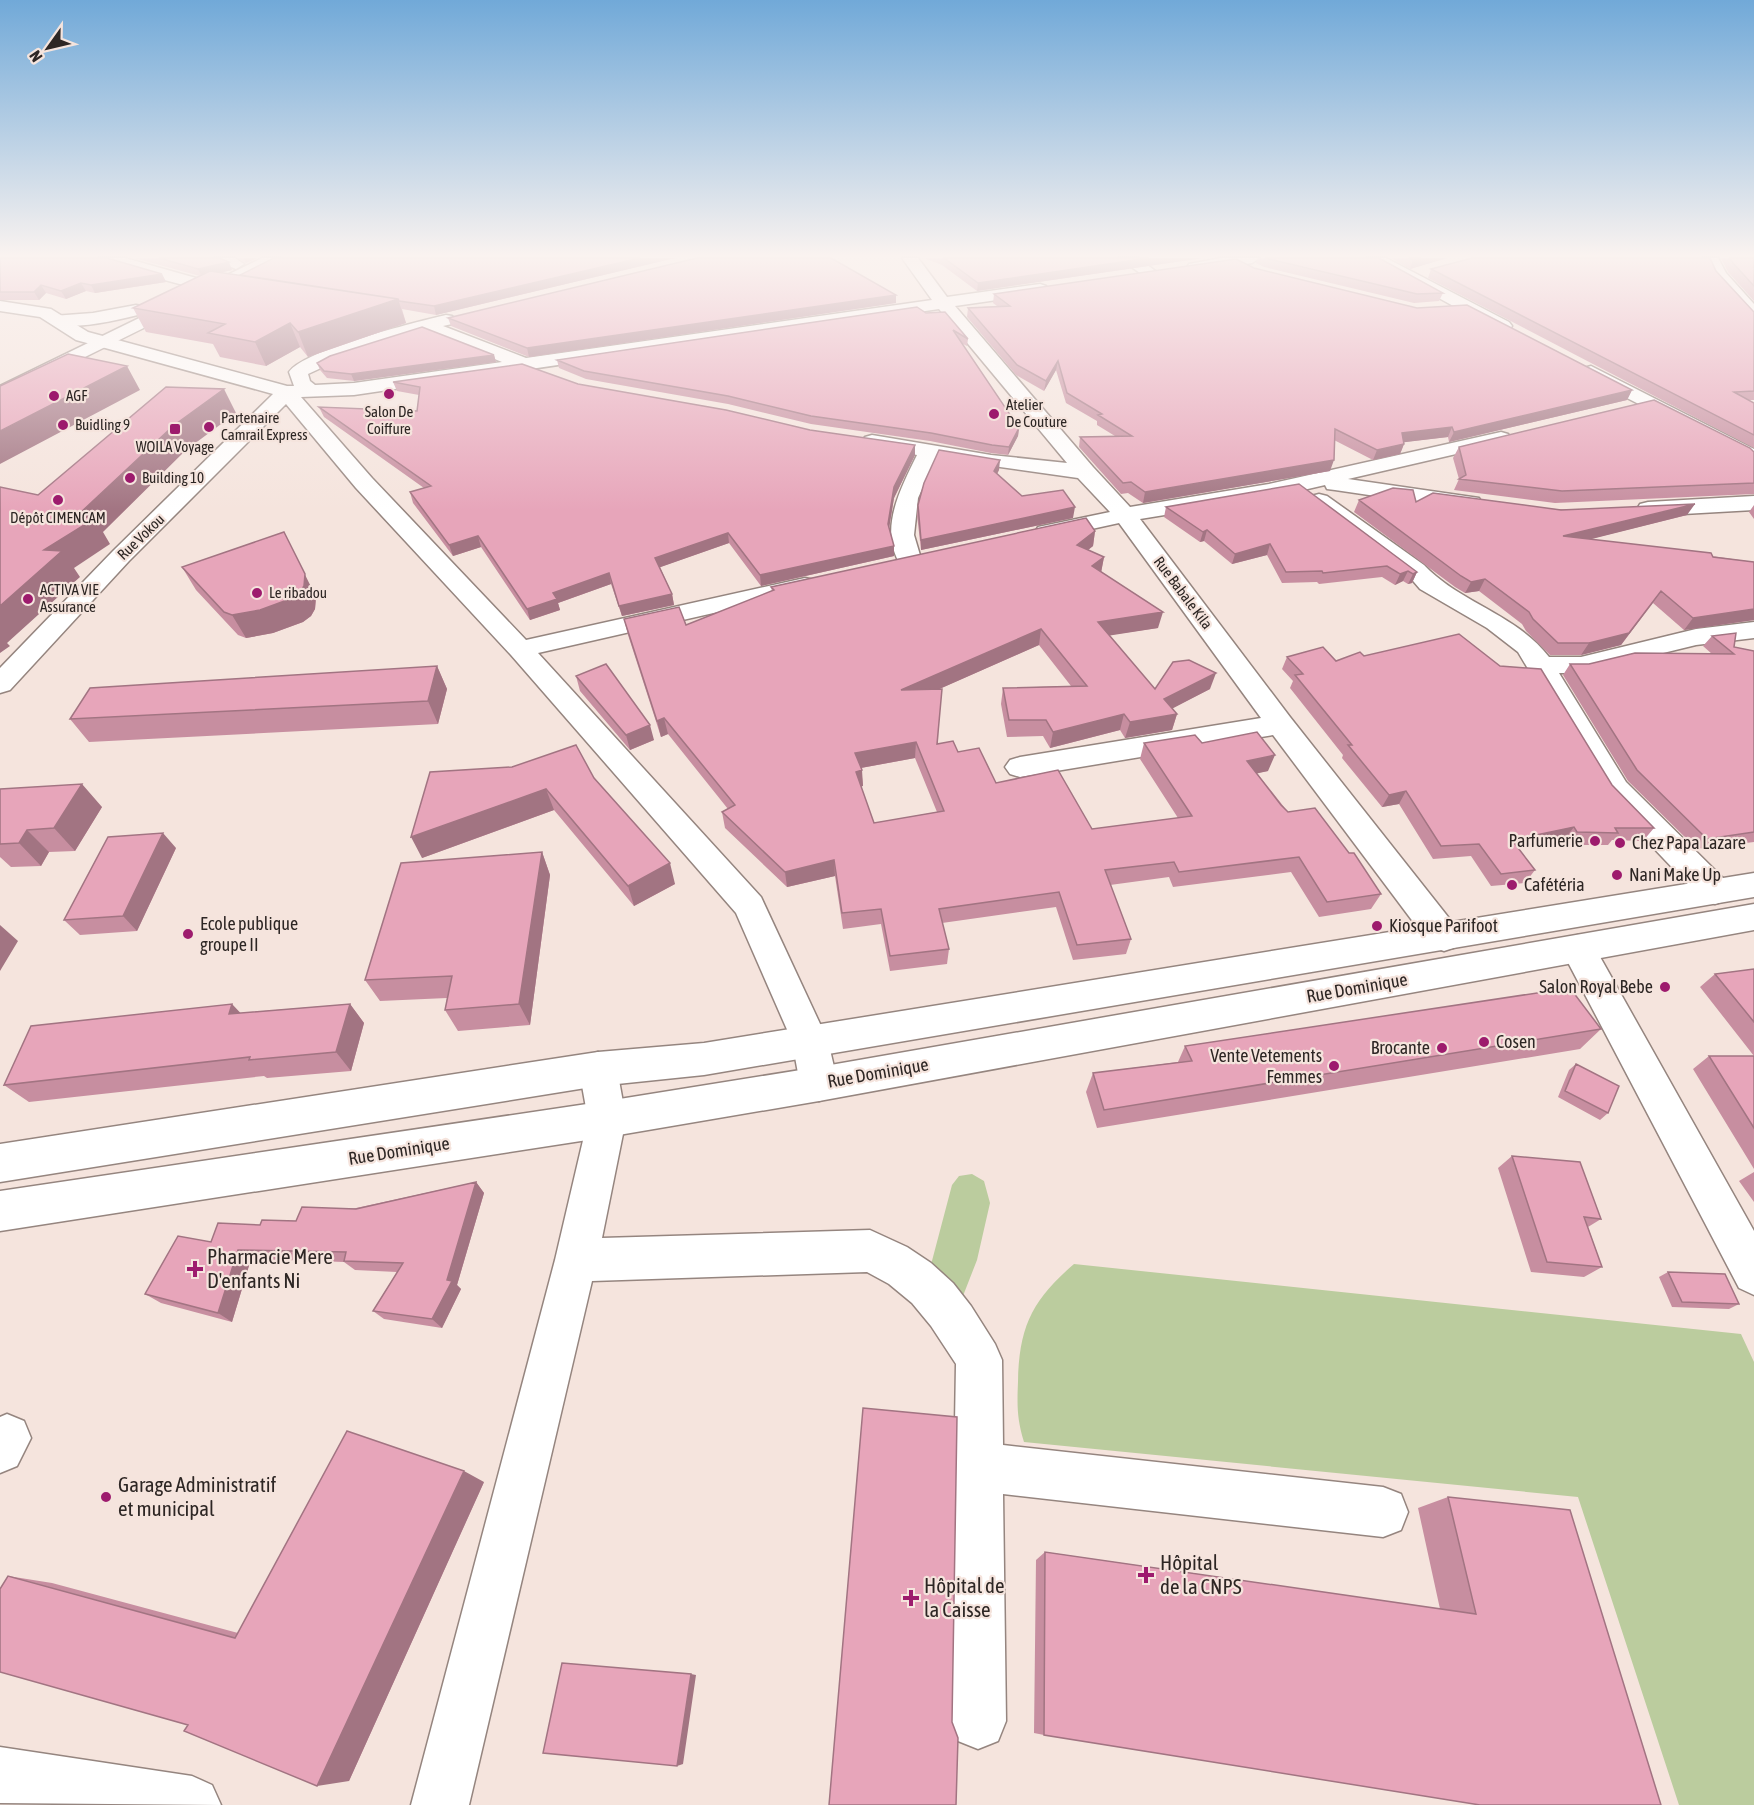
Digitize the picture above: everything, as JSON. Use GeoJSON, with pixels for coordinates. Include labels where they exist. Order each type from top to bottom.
{"type":"FeatureCollection","features":[{"type":"Feature","properties":{"kind":"street"},"geometry":{"type":"LineString","coordinates":[[0,375],[69,342]]}},
{"type":"Feature","properties":{"kind":"street"},"geometry":{"type":"LineString","coordinates":[[0,393],[103,342]]}},
{"type":"Feature","properties":{"kind":"street"},"geometry":{"type":"LineString","coordinates":[[104,342],[298,391],[354,389],[680,342]]}},
{"type":"Feature","properties":{"kind":"street"},"geometry":{"type":"LineString","coordinates":[[298,391],[301,383],[298,372],[326,357],[373,342]]}},
{"type":"Feature","properties":{"kind":"street"},"geometry":{"type":"LineString","coordinates":[[477,342],[559,378]]}},
{"type":"Feature","properties":{"kind":"street","name":"Rue Babale Kila"},"geometry":{"type":"LineString","coordinates":[[976,342],[1085,472],[1125,515],[1280,724],[1459,934],[1498,964]]}},
{"type":"Feature","properties":{"kind":"street"},"geometry":{"type":"LineString","coordinates":[[1575,364],[1754,457]]}},
{"type":"Feature","properties":{"kind":"street"},"geometry":{"type":"LineString","coordinates":[[298,391],[364,483],[520,649],[749,906],[810,1041],[819,1084]]}},
{"type":"Feature","properties":{"kind":"street","name":"Rue Vokou"},"geometry":{"type":"LineString","coordinates":[[0,684],[121,556],[212,468],[298,391]]}},
{"type":"Feature","properties":{"kind":"street"},"geometry":{"type":"LineString","coordinates":[[1615,411],[1649,403]]}},
{"type":"Feature","properties":{"kind":"street"},"geometry":{"type":"LineString","coordinates":[[1023,537],[1125,515],[1308,483],[1523,433]]}},
{"type":"Feature","properties":{"kind":"street"},"geometry":{"type":"LineString","coordinates":[[859,439],[930,449],[991,461],[1085,472]]}},
{"type":"Feature","properties":{"kind":"street"},"geometry":{"type":"LineString","coordinates":[[910,562],[902,535],[907,498],[930,449]]}},
{"type":"Feature","properties":{"kind":"street"},"geometry":{"type":"LineString","coordinates":[[1308,483],[1488,505]]}},
{"type":"Feature","properties":{"kind":"street"},"geometry":{"type":"LineString","coordinates":[[1308,483],[1416,570],[1429,584],[1496,623],[1527,646],[1541,665],[1615,789],[1714,891]]}},
{"type":"Feature","properties":{"kind":"street"},"geometry":{"type":"LineString","coordinates":[[1627,509],[1749,509]]}},
{"type":"Feature","properties":{"kind":"street"},"geometry":{"type":"LineString","coordinates":[[887,567],[933,557]]}},
{"type":"Feature","properties":{"kind":"street"},"geometry":{"type":"LineString","coordinates":[[520,649],[830,580]]}},
{"type":"Feature","properties":{"kind":"street"},"geometry":{"type":"LineString","coordinates":[[1541,665],[1581,664],[1695,637],[1754,630]]}},
{"type":"Feature","properties":{"kind":"street"},"geometry":{"type":"LineString","coordinates":[[1020,767],[1280,724]]}},
{"type":"Feature","properties":{"kind":"street","name":"Rue Dominique"},"geometry":{"type":"LineString","coordinates":[[0,1163],[598,1069],[704,1059],[1754,885]]}},
{"type":"Feature","properties":{"kind":"street","name":"Rue Dominique"},"geometry":{"type":"LineString","coordinates":[[0,1211],[607,1119],[819,1084],[1754,917]]}},
{"type":"Feature","properties":{"kind":"street"},"geometry":{"type":"LineString","coordinates":[[1578,949],[1754,1273]]}},
{"type":"Feature","properties":{"kind":"street"},"geometry":{"type":"LineString","coordinates":[[440,1805],[576,1260],[607,1119],[598,1069]]}},
{"type":"Feature","properties":{"kind":"street"},"geometry":{"type":"LineString","coordinates":[[576,1260],[870,1251],[904,1269],[929,1291],[961,1328],[980,1360],[978,1721]]}},
{"type":"Feature","properties":{"kind":"street"},"geometry":{"type":"LineString","coordinates":[[979,1467],[1383,1512]]}},
{"type":"Feature","properties":{"kind":"street"},"geometry":{"type":"LineString","coordinates":[[0,1775],[192,1805]]}},
{"type":"Feature","properties":{"kind":"green space"},"geometry":{"type":"Polygon","coordinates":[[[972,1174],[984,1181],[990,1203],[977,1260],[961,1301],[928,1276],[952,1185],[959,1176],[972,1174]]]}},
{"type":"Feature","properties":{"kind":"green space"},"geometry":{"type":"Polygon","coordinates":[[[1074,1264],[1741,1334],[1754,1362],[1754,1805],[1679,1805],[1578,1497],[1024,1442],[1019,1419],[1018,1398],[1019,1363],[1025,1330],[1038,1303],[1074,1264]]]}},
{"type":"Feature","properties":{"kind":"building"},"geometry":{"type":"Polygon","coordinates":[[[374,342],[461,342],[494,355],[351,374],[324,371],[317,363],[330,356],[374,342]]]}},
{"type":"Feature","properties":{"kind":"building"},"geometry":{"type":"Polygon","coordinates":[[[512,342],[567,342],[527,348],[512,342]]]}},
{"type":"Feature","properties":{"kind":"building"},"geometry":{"type":"Polygon","coordinates":[[[678,342],[961,342],[1019,428],[1009,447],[992,445],[931,433],[811,416],[728,396],[584,371],[557,360],[678,342]]]}},
{"type":"Feature","properties":{"kind":"building"},"geometry":{"type":"Polygon","coordinates":[[[997,342],[1539,342],[1632,390],[1454,432],[1452,427],[1402,433],[1404,444],[1377,450],[1335,429],[1334,460],[1145,492],[1131,482],[1123,483],[1080,437],[1132,436],[1067,393],[1058,361],[1046,381],[1017,365],[997,342]]]}},
{"type":"Feature","properties":{"kind":"building"},"geometry":{"type":"Polygon","coordinates":[[[1573,342],[1754,342],[1754,391],[1734,392],[1754,403],[1754,435],[1573,342]]]}},
{"type":"Feature","properties":{"kind":"building"},"geometry":{"type":"Polygon","coordinates":[[[68,354],[127,366],[0,431],[0,386],[68,354]]]}},
{"type":"Feature","properties":{"kind":"building"},"geometry":{"type":"Polygon","coordinates":[[[522,364],[578,384],[726,410],[810,430],[915,445],[894,487],[888,524],[894,546],[760,575],[728,533],[655,558],[672,594],[619,606],[609,573],[553,593],[557,599],[527,609],[478,536],[449,545],[410,492],[431,486],[319,407],[417,411],[420,387],[393,382],[522,364]]]}},
{"type":"Feature","properties":{"kind":"building"},"geometry":{"type":"Polygon","coordinates":[[[166,387],[224,389],[173,426],[78,515],[94,519],[44,550],[62,551],[0,606],[0,487],[38,495],[166,387]]]}},
{"type":"Feature","properties":{"kind":"building"},"geometry":{"type":"Polygon","coordinates":[[[1654,400],[1750,448],[1754,452],[1754,483],[1562,491],[1459,479],[1466,475],[1459,447],[1654,400]]]}},
{"type":"Feature","properties":{"kind":"building"},"geometry":{"type":"Polygon","coordinates":[[[939,450],[1000,460],[994,471],[1022,496],[1063,490],[1075,507],[921,540],[918,505],[924,483],[939,450]]]}},
{"type":"Feature","properties":{"kind":"building"},"geometry":{"type":"Polygon","coordinates":[[[1299,484],[1417,572],[1413,574],[1408,571],[1400,574],[1387,566],[1323,573],[1322,571],[1286,572],[1270,544],[1235,554],[1207,530],[1203,532],[1166,507],[1299,484]]]}},
{"type":"Feature","properties":{"kind":"building"},"geometry":{"type":"Polygon","coordinates":[[[1393,488],[1413,490],[1416,502],[1433,493],[1561,510],[1695,504],[1563,536],[1711,553],[1713,557],[1754,562],[1754,609],[1693,618],[1661,591],[1629,633],[1589,643],[1558,643],[1533,619],[1529,612],[1485,579],[1471,582],[1461,576],[1359,500],[1393,488]]]}},
{"type":"Feature","properties":{"kind":"building"},"geometry":{"type":"Polygon","coordinates":[[[1086,518],[1095,531],[1077,545],[1104,557],[1092,566],[1163,612],[1098,622],[1155,689],[1173,662],[1189,660],[1216,673],[1164,699],[1177,714],[1130,722],[1124,714],[1053,732],[1046,720],[1009,720],[1003,688],[1087,686],[1041,629],[901,690],[942,689],[937,744],[953,741],[958,752],[979,748],[996,783],[1058,770],[1092,829],[1192,816],[1144,743],[1195,735],[1202,743],[1257,732],[1275,755],[1247,761],[1288,812],[1315,808],[1349,853],[1354,853],[1381,894],[1327,902],[1299,857],[1179,872],[1174,862],[1105,870],[1131,939],[1077,945],[1059,892],[939,909],[949,949],[890,956],[881,909],[842,913],[834,860],[785,872],[722,812],[735,805],[664,718],[657,721],[624,619],[679,607],[686,625],[774,590],[771,587],[1086,518]],[[916,742],[855,753],[862,770],[856,772],[874,823],[944,811],[916,742]]]}},
{"type":"Feature","properties":{"kind":"building"},"geometry":{"type":"Polygon","coordinates":[[[284,532],[305,574],[304,586],[290,599],[260,610],[232,615],[224,612],[182,567],[284,532]]]}},
{"type":"Feature","properties":{"kind":"building"},"geometry":{"type":"Polygon","coordinates":[[[1736,633],[1734,647],[1754,651],[1754,832],[1707,839],[1637,770],[1570,664],[1589,664],[1635,653],[1734,654],[1712,636],[1736,633]]]}},
{"type":"Feature","properties":{"kind":"building"},"geometry":{"type":"Polygon","coordinates":[[[1459,634],[1500,666],[1541,669],[1612,785],[1654,828],[1615,828],[1618,833],[1577,832],[1574,827],[1512,840],[1535,870],[1501,874],[1479,844],[1441,846],[1406,791],[1389,795],[1295,675],[1303,674],[1287,657],[1323,647],[1336,661],[1360,652],[1364,656],[1459,634]]]}},
{"type":"Feature","properties":{"kind":"building"},"geometry":{"type":"Polygon","coordinates":[[[606,664],[650,725],[626,735],[576,676],[606,664]]]}},
{"type":"Feature","properties":{"kind":"building"},"geometry":{"type":"Polygon","coordinates":[[[437,666],[428,701],[70,719],[90,688],[437,666]]]}},
{"type":"Feature","properties":{"kind":"building"},"geometry":{"type":"Polygon","coordinates":[[[576,745],[594,778],[670,863],[628,886],[546,789],[411,837],[430,772],[512,767],[576,745]]]}},
{"type":"Feature","properties":{"kind":"building"},"geometry":{"type":"Polygon","coordinates":[[[82,784],[54,828],[27,830],[19,843],[0,844],[0,789],[82,784]]]}},
{"type":"Feature","properties":{"kind":"building"},"geometry":{"type":"Polygon","coordinates":[[[163,833],[123,916],[64,920],[108,837],[163,833]]]}},
{"type":"Feature","properties":{"kind":"building"},"geometry":{"type":"Polygon","coordinates":[[[542,852],[519,1004],[445,1010],[452,976],[365,980],[401,863],[542,852]]]}},
{"type":"Feature","properties":{"kind":"building"},"geometry":{"type":"Polygon","coordinates":[[[1754,969],[1754,1022],[1715,974],[1754,969]]]}},
{"type":"Feature","properties":{"kind":"building"},"geometry":{"type":"Polygon","coordinates":[[[1570,988],[1601,1029],[1104,1110],[1093,1073],[1192,1061],[1185,1046],[1570,988]]]}},
{"type":"Feature","properties":{"kind":"building"},"geometry":{"type":"Polygon","coordinates":[[[232,1004],[229,1014],[350,1004],[336,1052],[249,1060],[250,1057],[4,1085],[31,1026],[232,1004]]]}},
{"type":"Feature","properties":{"kind":"building"},"geometry":{"type":"Polygon","coordinates":[[[1709,1056],[1754,1056],[1754,1128],[1709,1056]]]}},
{"type":"Feature","properties":{"kind":"building"},"geometry":{"type":"Polygon","coordinates":[[[1576,1064],[1619,1086],[1608,1113],[1565,1091],[1576,1064]]]}},
{"type":"Feature","properties":{"kind":"building"},"geometry":{"type":"Polygon","coordinates":[[[1512,1156],[1580,1162],[1601,1219],[1584,1217],[1602,1267],[1547,1262],[1512,1156]]]}},
{"type":"Feature","properties":{"kind":"building"},"geometry":{"type":"Polygon","coordinates":[[[476,1182],[447,1280],[452,1281],[432,1319],[373,1311],[403,1263],[344,1261],[346,1252],[238,1250],[218,1313],[145,1294],[178,1236],[211,1242],[218,1223],[260,1225],[262,1220],[296,1221],[302,1207],[356,1209],[476,1182]]]}},
{"type":"Feature","properties":{"kind":"building"},"geometry":{"type":"Polygon","coordinates":[[[1668,1272],[1725,1274],[1739,1304],[1682,1302],[1668,1272]]]}},
{"type":"Feature","properties":{"kind":"building"},"geometry":{"type":"Polygon","coordinates":[[[863,1408],[957,1417],[952,1722],[958,1738],[956,1805],[829,1805],[863,1408]]]}},
{"type":"Feature","properties":{"kind":"building"},"geometry":{"type":"Polygon","coordinates":[[[347,1431],[464,1471],[317,1786],[184,1731],[188,1725],[0,1672],[0,1589],[8,1576],[235,1638],[347,1431]]]}},
{"type":"Feature","properties":{"kind":"building"},"geometry":{"type":"Polygon","coordinates":[[[1448,1497],[1570,1510],[1661,1805],[1480,1805],[1044,1735],[1045,1552],[1476,1614],[1448,1497]]]}},
{"type":"Feature","properties":{"kind":"building"},"geometry":{"type":"Polygon","coordinates":[[[562,1663],[691,1674],[677,1766],[543,1753],[562,1663]]]}},
{"type":"Feature","properties":{"kind":"place","name":"Salon De Coiffure"},"geometry":{"type":"Point","coordinates":[389,394]}},
{"type":"Feature","properties":{"kind":"place","name":"AGF"},"geometry":{"type":"Point","coordinates":[54,396]}},
{"type":"Feature","properties":{"kind":"place","name":"Atelier De Couture"},"geometry":{"type":"Point","coordinates":[994,414]}},
{"type":"Feature","properties":{"kind":"place","name":"Buidling 9"},"geometry":{"type":"Point","coordinates":[63,425]}},
{"type":"Feature","properties":{"kind":"place","name":"Partenaire Camrail Express"},"geometry":{"type":"Point","coordinates":[209,427]}},
{"type":"Feature","properties":{"kind":"place","name":"WOILA Voyage"},"geometry":{"type":"Point","coordinates":[175,429]}},
{"type":"Feature","properties":{"kind":"place","name":"Building 10"},"geometry":{"type":"Point","coordinates":[130,478]}},
{"type":"Feature","properties":{"kind":"place","name":"Dépôt CIMENCAM"},"geometry":{"type":"Point","coordinates":[58,500]}},
{"type":"Feature","properties":{"kind":"place","name":"Le ribadou"},"geometry":{"type":"Point","coordinates":[257,593]}},
{"type":"Feature","properties":{"kind":"place","name":"ACTIVA VIE Assurance"},"geometry":{"type":"Point","coordinates":[28,599]}},
{"type":"Feature","properties":{"kind":"place","name":"Parfumerie"},"geometry":{"type":"Point","coordinates":[1595,841]}},
{"type":"Feature","properties":{"kind":"place","name":"Chez Papa Lazare"},"geometry":{"type":"Point","coordinates":[1620,843]}},
{"type":"Feature","properties":{"kind":"place","name":"Nani Make Up"},"geometry":{"type":"Point","coordinates":[1617,875]}},
{"type":"Feature","properties":{"kind":"place","name":"Cafétéria"},"geometry":{"type":"Point","coordinates":[1512,885]}},
{"type":"Feature","properties":{"kind":"place","name":"Kiosque Parifoot"},"geometry":{"type":"Point","coordinates":[1377,926]}},
{"type":"Feature","properties":{"kind":"place","name":"Ecole publique groupe II"},"geometry":{"type":"Point","coordinates":[188,934]}},
{"type":"Feature","properties":{"kind":"place","name":"Salon Royal Bebe"},"geometry":{"type":"Point","coordinates":[1665,987]}},
{"type":"Feature","properties":{"kind":"place","name":"Cosen"},"geometry":{"type":"Point","coordinates":[1484,1042]}},
{"type":"Feature","properties":{"kind":"place","name":"Brocante"},"geometry":{"type":"Point","coordinates":[1442,1048]}},
{"type":"Feature","properties":{"kind":"place","name":"Vente Vetements Femmes"},"geometry":{"type":"Point","coordinates":[1334,1066]}},
{"type":"Feature","properties":{"kind":"place","name":"Pharmacie Mere D'enfants Ni"},"geometry":{"type":"Point","coordinates":[195,1269]}},
{"type":"Feature","properties":{"kind":"place","name":"Garage Administratif et municipal"},"geometry":{"type":"Point","coordinates":[106,1497]}},
{"type":"Feature","properties":{"kind":"place","name":"Hôpital de la CNPS"},"geometry":{"type":"Point","coordinates":[1146,1575]}},
{"type":"Feature","properties":{"kind":"place","name":"Hôpital de la Caisse"},"geometry":{"type":"Point","coordinates":[911,1598]}}]}
